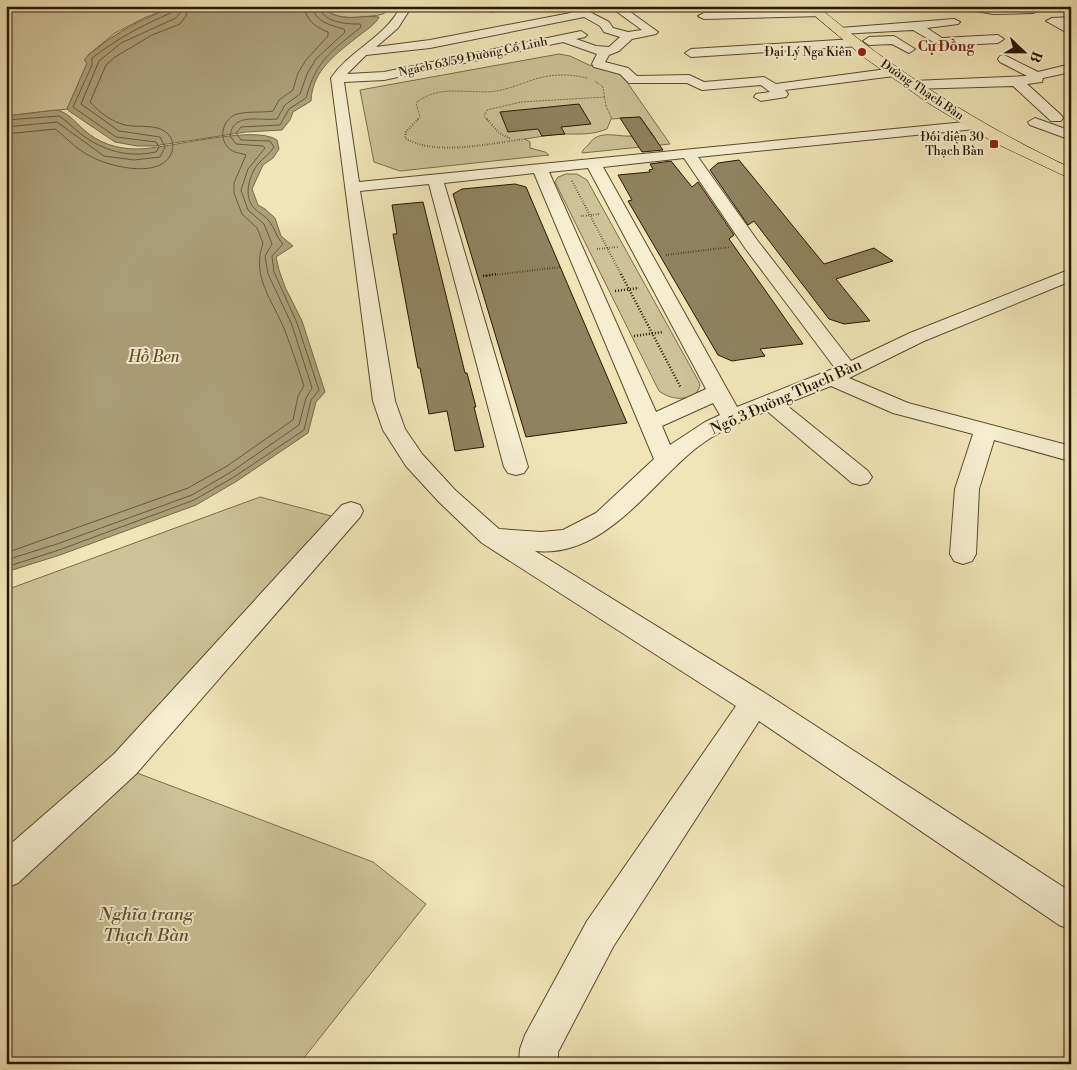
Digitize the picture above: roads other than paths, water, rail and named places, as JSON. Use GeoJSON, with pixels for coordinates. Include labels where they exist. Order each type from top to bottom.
{"type":"FeatureCollection","features":[{"type":"Feature","properties":{"kind":"main road","name":"Đường Thạch Bàn"},"geometry":{"type":"LineString","coordinates":[[814,10],[912,86],[974,125],[1071,174]]}},
{"type":"Feature","properties":{"kind":"street"},"geometry":{"type":"LineString","coordinates":[[406,18],[407,6]]}},
{"type":"Feature","properties":{"kind":"street"},"geometry":{"type":"LineString","coordinates":[[417,6],[368,51],[353,71],[341,81],[352,187],[384,401],[388,416],[403,445],[447,496],[491,536],[755,702],[1071,913]]}},
{"type":"Feature","properties":{"kind":"street"},"geometry":{"type":"LineString","coordinates":[[980,9],[993,11],[1029,8],[1071,32]]}},
{"type":"Feature","properties":{"kind":"street"},"geometry":{"type":"LineString","coordinates":[[368,51],[430,44],[589,14],[618,9],[652,32],[628,36],[608,30],[605,24],[589,14]]}},
{"type":"Feature","properties":{"kind":"street"},"geometry":{"type":"LineString","coordinates":[[704,16],[814,10]]}},
{"type":"Feature","properties":{"kind":"street"},"geometry":{"type":"LineString","coordinates":[[1052,21],[1071,20]]}},
{"type":"Feature","properties":{"kind":"street"},"geometry":{"type":"LineString","coordinates":[[803,26],[836,28],[915,26],[954,22]]}},
{"type":"Feature","properties":{"kind":"street"},"geometry":{"type":"LineString","coordinates":[[915,26],[944,46],[998,39]]}},
{"type":"Feature","properties":{"kind":"street","name":"Ngách 63/59 Đường Cổ Linh"},"geometry":{"type":"LineString","coordinates":[[341,81],[384,76],[608,30]]}},
{"type":"Feature","properties":{"kind":"street"},"geometry":{"type":"LineString","coordinates":[[564,38],[577,45],[604,52],[613,50],[628,36]]}},
{"type":"Feature","properties":{"kind":"street"},"geometry":{"type":"LineString","coordinates":[[691,53],[894,40],[909,49]]}},
{"type":"Feature","properties":{"kind":"street"},"geometry":{"type":"LineString","coordinates":[[604,52],[598,64],[624,71],[634,80],[689,79],[702,86],[764,81],[781,94],[761,97]]}},
{"type":"Feature","properties":{"kind":"street"},"geometry":{"type":"LineString","coordinates":[[1004,59],[1036,76],[1067,72]]}},
{"type":"Feature","properties":{"kind":"street"},"geometry":{"type":"LineString","coordinates":[[772,88],[894,72]]}},
{"type":"Feature","properties":{"kind":"street"},"geometry":{"type":"LineString","coordinates":[[912,86],[943,83],[1017,82],[1037,79],[1036,76]]}},
{"type":"Feature","properties":{"kind":"street"},"geometry":{"type":"LineString","coordinates":[[1017,82],[1056,118]]}},
{"type":"Feature","properties":{"kind":"street"},"geometry":{"type":"LineString","coordinates":[[1035,122],[1071,136]]}},
{"type":"Feature","properties":{"kind":"street"},"geometry":{"type":"LineString","coordinates":[[352,187],[974,125]]}},
{"type":"Feature","properties":{"kind":"street"},"geometry":{"type":"LineString","coordinates":[[688,154],[839,374],[901,408],[1066,452]]}},
{"type":"Feature","properties":{"kind":"street"},"geometry":{"type":"LineString","coordinates":[[593,163],[732,418]]}},
{"type":"Feature","properties":{"kind":"street"},"geometry":{"type":"LineString","coordinates":[[540,168],[666,461]]}},
{"type":"Feature","properties":{"kind":"street"},"geometry":{"type":"LineString","coordinates":[[435,179],[516,467]]}},
{"type":"Feature","properties":{"kind":"street","name":"Ngõ 3 Đường Thạch Bàn"},"geometry":{"type":"LineString","coordinates":[[491,536],[518,541],[541,542],[568,539],[605,520],[666,461],[689,442],[732,418],[839,374],[916,337],[1071,274]]}},
{"type":"Feature","properties":{"kind":"street"},"geometry":{"type":"LineString","coordinates":[[650,423],[718,392]]}},
{"type":"Feature","properties":{"kind":"street"},"geometry":{"type":"LineString","coordinates":[[769,402],[860,476]]}},
{"type":"Feature","properties":{"kind":"street"},"geometry":{"type":"LineString","coordinates":[[963,554],[967,489],[986,430]]}},
{"type":"Feature","properties":{"kind":"street"},"geometry":{"type":"LineString","coordinates":[[6,871],[125,764],[351,511]]}},
{"type":"Feature","properties":{"kind":"street"},"geometry":{"type":"LineString","coordinates":[[538,1064],[539,1049],[600,934],[755,702]]}},
{"type":"Feature","properties":{"kind":"water"},"geometry":{"type":"Polygon","coordinates":[[[175,6],[321,6],[328,12],[342,17],[379,17],[378,20],[327,63],[316,80],[312,90],[311,101],[293,112],[290,120],[282,130],[246,132],[154,146],[137,146],[115,142],[67,109],[87,63],[84,60],[88,55],[124,30],[175,6]]]}},
{"type":"Feature","properties":{"kind":"water","name":"Hồ Ben"},"geometry":{"type":"Polygon","coordinates":[[[56,110],[68,115],[96,138],[122,148],[151,148],[210,138],[250,135],[266,136],[277,140],[279,149],[273,158],[263,165],[252,189],[258,205],[275,218],[281,236],[293,246],[276,257],[285,287],[302,321],[325,392],[316,402],[308,433],[237,481],[196,505],[60,555],[6,572],[6,116],[56,110]]]}},
{"type":"Feature","properties":{"kind":"place","name":"Đại Lý Nga Kiên"},"geometry":{"type":"Point","coordinates":[862,52]}},
{"type":"Feature","properties":{"kind":"place","name":"Đối diện 30 Thạch Bàn"},"geometry":{"type":"Point","coordinates":[994,144]}},
{"type":"Feature","properties":{"kind":"district","name":"Cự Đồng"},"geometry":{"type":"Point","coordinates":[946,47]}},
{"type":"Feature","properties":{"kind":"park label","name":"Nghĩa trang Thạch Bàn"},"geometry":{"type":"Point","coordinates":[146,924]}}]}
